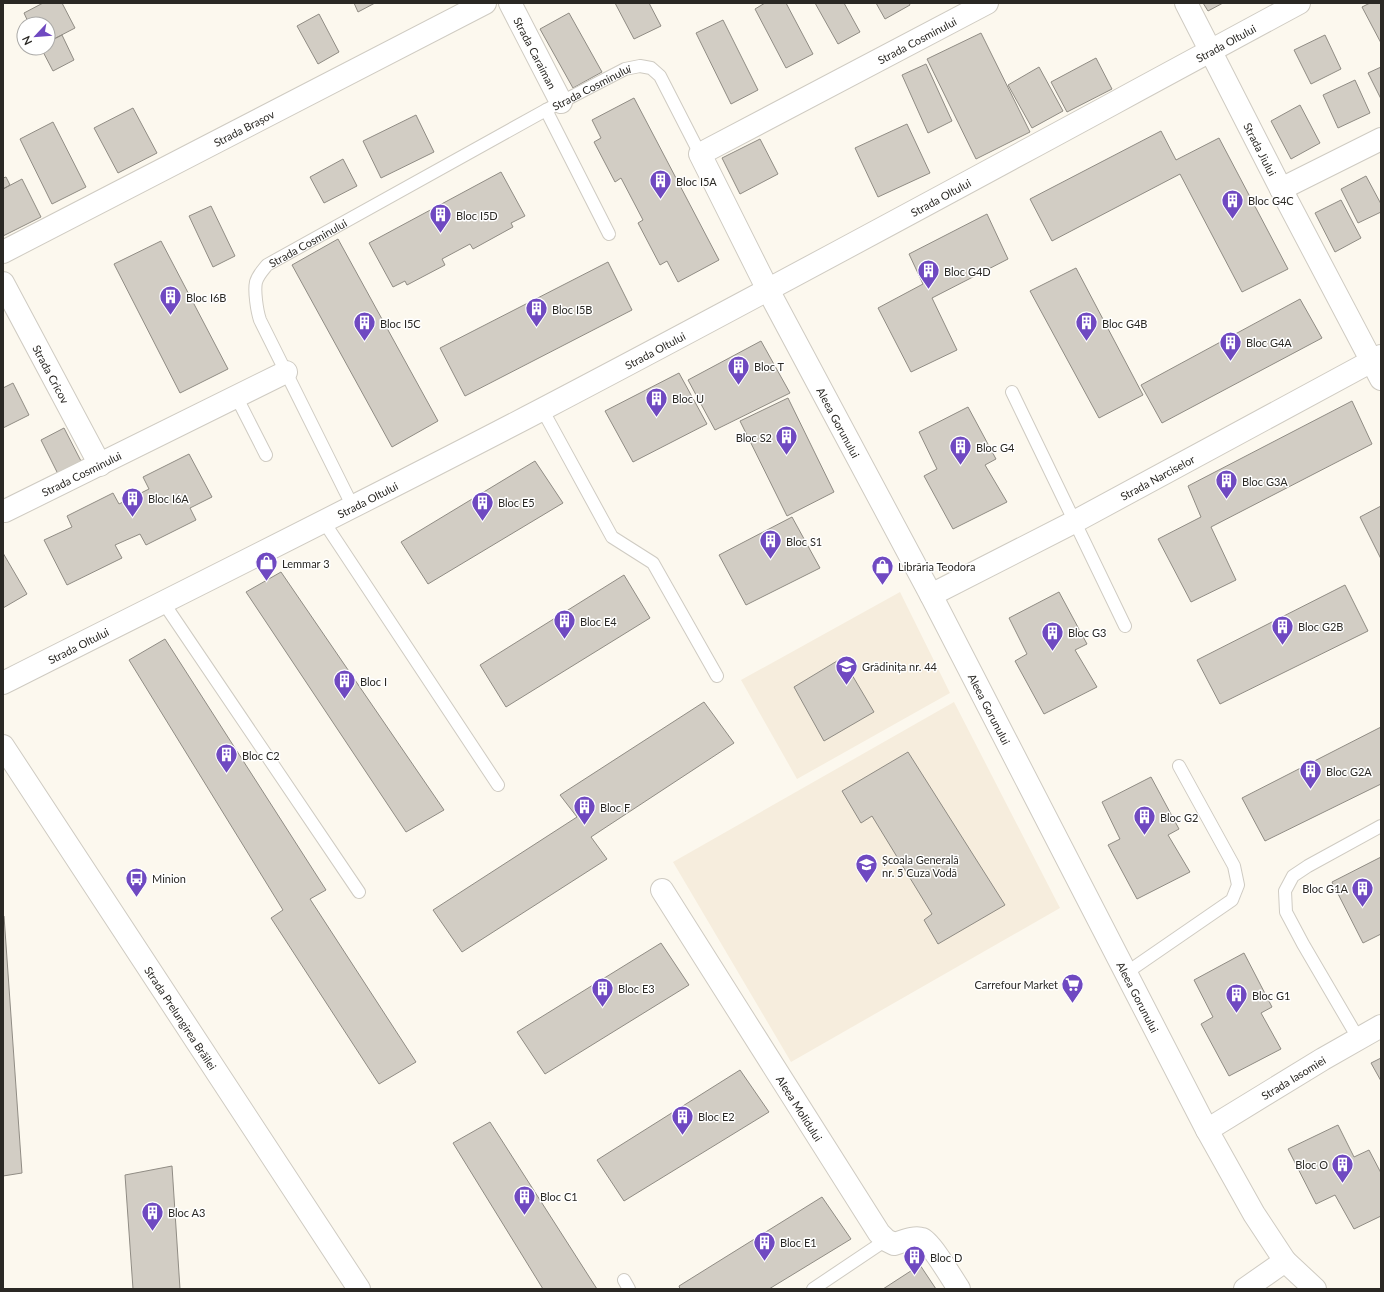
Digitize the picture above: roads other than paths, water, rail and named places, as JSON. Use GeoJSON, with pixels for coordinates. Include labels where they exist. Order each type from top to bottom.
{"type":"FeatureCollection","features":[{"type":"Feature","properties":{"kind":"street","name":"Strada Brașov"},"geometry":{"type":"LineString","coordinates":[[3,252],[485,3]]}},
{"type":"Feature","properties":{"kind":"street","name":"Strada Caraiman"},"geometry":{"type":"LineString","coordinates":[[510,3],[553,106]]}},
{"type":"Feature","properties":{"kind":"street","name":"Strada Cosminului"},"geometry":{"type":"LineString","coordinates":[[700,154],[987,3]]}},
{"type":"Feature","properties":{"kind":"street","name":"Strada Jiului"},"geometry":{"type":"LineString","coordinates":[[1186,3],[1281,190],[1378,365]]}},
{"type":"Feature","properties":{"kind":"street","name":"Strada Oltului"},"geometry":{"type":"LineString","coordinates":[[3,683],[324,522],[542,409],[768,290],[1300,3]]}},
{"type":"Feature","properties":{"kind":"street"},"geometry":{"type":"LineString","coordinates":[[1281,190],[1381,139]]}},
{"type":"Feature","properties":{"kind":"street","name":"Aleea Gorunului"},"geometry":{"type":"LineString","coordinates":[[700,154],[768,290],[931,595],[1207,1130],[1254,1214],[1285,1262],[1315,1289]]}},
{"type":"Feature","properties":{"kind":"street","name":"Strada Cricov"},"geometry":{"type":"LineString","coordinates":[[3,283],[100,465]]}},
{"type":"Feature","properties":{"kind":"street","name":"Strada Narciselor"},"geometry":{"type":"LineString","coordinates":[[931,595],[1378,365]]}},
{"type":"Feature","properties":{"kind":"street","name":"Strada Cosminului"},"geometry":{"type":"LineString","coordinates":[[5,511],[286,372]]}},
{"type":"Feature","properties":{"kind":"street","name":"Strada Prelungirea Brăilei"},"geometry":{"type":"LineString","coordinates":[[3,746],[359,1289]]}},
{"type":"Feature","properties":{"kind":"street","name":"Aleea Molidului"},"geometry":{"type":"LineString","coordinates":[[662,890],[879,1233],[886,1240]]}},
{"type":"Feature","properties":{"kind":"street","name":"Strada Iasomiei"},"geometry":{"type":"LineString","coordinates":[[1207,1130],[1358,1038],[1381,1026]]}},
{"type":"Feature","properties":{"kind":"street"},"geometry":{"type":"LineString","coordinates":[[886,1240],[894,1244],[917,1238],[924,1239],[959,1289]]}},
{"type":"Feature","properties":{"kind":"street"},"geometry":{"type":"LineString","coordinates":[[1245,1289],[1285,1262]]}},
{"type":"Feature","properties":{"kind":"lane","name":"Strada Cosminului"},"geometry":{"type":"LineString","coordinates":[[353,507],[260,320],[257,310],[256,282],[260,273],[267,266],[553,106],[625,69],[640,66],[650,68],[660,76],[700,154]]}},
{"type":"Feature","properties":{"kind":"lane"},"geometry":{"type":"LineString","coordinates":[[553,106],[609,234]]}},
{"type":"Feature","properties":{"kind":"lane"},"geometry":{"type":"LineString","coordinates":[[1012,392],[1125,626]]}},
{"type":"Feature","properties":{"kind":"lane"},"geometry":{"type":"LineString","coordinates":[[236,396],[266,455]]}},
{"type":"Feature","properties":{"kind":"lane"},"geometry":{"type":"LineString","coordinates":[[542,409],[612,536],[653,563],[717,676]]}},
{"type":"Feature","properties":{"kind":"lane"},"geometry":{"type":"LineString","coordinates":[[324,522],[498,785]]}},
{"type":"Feature","properties":{"kind":"lane"},"geometry":{"type":"LineString","coordinates":[[163,602],[359,892]]}},
{"type":"Feature","properties":{"kind":"lane"},"geometry":{"type":"LineString","coordinates":[[1126,973],[1232,900],[1238,886],[1234,866],[1179,766]]}},
{"type":"Feature","properties":{"kind":"lane"},"geometry":{"type":"LineString","coordinates":[[1358,1038],[1286,912],[1285,891],[1293,876],[1308,866],[1381,826]]}},
{"type":"Feature","properties":{"kind":"lane"},"geometry":{"type":"LineString","coordinates":[[813,1289],[886,1240]]}},
{"type":"Feature","properties":{"kind":"place","name":"Bloc I5A"},"geometry":{"type":"Point","coordinates":[660,200]}},
{"type":"Feature","properties":{"kind":"place","name":"Bloc G4C"},"geometry":{"type":"Point","coordinates":[1233,220]}},
{"type":"Feature","properties":{"kind":"place","name":"Bloc I5D"},"geometry":{"type":"Point","coordinates":[441,234]}},
{"type":"Feature","properties":{"kind":"place","name":"Bloc G4D"},"geometry":{"type":"Point","coordinates":[928,290]}},
{"type":"Feature","properties":{"kind":"place","name":"Bloc I6B"},"geometry":{"type":"Point","coordinates":[171,316]}},
{"type":"Feature","properties":{"kind":"place","name":"Bloc I5B"},"geometry":{"type":"Point","coordinates":[536,328]}},
{"type":"Feature","properties":{"kind":"place","name":"Bloc I5C"},"geometry":{"type":"Point","coordinates":[365,342]}},
{"type":"Feature","properties":{"kind":"place","name":"Bloc G4B"},"geometry":{"type":"Point","coordinates":[1087,342]}},
{"type":"Feature","properties":{"kind":"place","name":"Bloc G4A"},"geometry":{"type":"Point","coordinates":[1231,362]}},
{"type":"Feature","properties":{"kind":"place","name":"Bloc T"},"geometry":{"type":"Point","coordinates":[739,386]}},
{"type":"Feature","properties":{"kind":"place","name":"Bloc U"},"geometry":{"type":"Point","coordinates":[656,418]}},
{"type":"Feature","properties":{"kind":"place","name":"Bloc S2"},"geometry":{"type":"Point","coordinates":[787,456]}},
{"type":"Feature","properties":{"kind":"place","name":"Bloc G4"},"geometry":{"type":"Point","coordinates":[961,466]}},
{"type":"Feature","properties":{"kind":"place","name":"Bloc G3A"},"geometry":{"type":"Point","coordinates":[1227,500]}},
{"type":"Feature","properties":{"kind":"place","name":"Bloc I6A"},"geometry":{"type":"Point","coordinates":[132,518]}},
{"type":"Feature","properties":{"kind":"place","name":"Bloc E5"},"geometry":{"type":"Point","coordinates":[482,522]}},
{"type":"Feature","properties":{"kind":"place","name":"Bloc S1"},"geometry":{"type":"Point","coordinates":[770,560]}},
{"type":"Feature","properties":{"kind":"place","name":"Lemmar 3"},"geometry":{"type":"Point","coordinates":[266,582]}},
{"type":"Feature","properties":{"kind":"place","name":"Librăria Teodora"},"geometry":{"type":"Point","coordinates":[883,586]}},
{"type":"Feature","properties":{"kind":"place","name":"Bloc E4"},"geometry":{"type":"Point","coordinates":[565,640]}},
{"type":"Feature","properties":{"kind":"place","name":"Bloc G2B"},"geometry":{"type":"Point","coordinates":[1282,646]}},
{"type":"Feature","properties":{"kind":"place","name":"Bloc G3"},"geometry":{"type":"Point","coordinates":[1052,652]}},
{"type":"Feature","properties":{"kind":"place","name":"Grădinița nr. 44"},"geometry":{"type":"Point","coordinates":[846,686]}},
{"type":"Feature","properties":{"kind":"place","name":"Bloc I"},"geometry":{"type":"Point","coordinates":[344,700]}},
{"type":"Feature","properties":{"kind":"place","name":"Bloc C2"},"geometry":{"type":"Point","coordinates":[226,774]}},
{"type":"Feature","properties":{"kind":"place","name":"Bloc G2A"},"geometry":{"type":"Point","coordinates":[1311,790]}},
{"type":"Feature","properties":{"kind":"place","name":"Bloc F"},"geometry":{"type":"Point","coordinates":[584,826]}},
{"type":"Feature","properties":{"kind":"place","name":"Bloc G2"},"geometry":{"type":"Point","coordinates":[1144,836]}},
{"type":"Feature","properties":{"kind":"place","name":"Școala Generală nr. 5 Cuza Vodă"},"geometry":{"type":"Point","coordinates":[867,884]}},
{"type":"Feature","properties":{"kind":"place","name":"Minion"},"geometry":{"type":"Point","coordinates":[136,898]}},
{"type":"Feature","properties":{"kind":"place","name":"Bloc G1A"},"geometry":{"type":"Point","coordinates":[1363,908]}},
{"type":"Feature","properties":{"kind":"place","name":"Carrefour Market"},"geometry":{"type":"Point","coordinates":[1073,1004]}},
{"type":"Feature","properties":{"kind":"place","name":"Bloc E3"},"geometry":{"type":"Point","coordinates":[603,1008]}},
{"type":"Feature","properties":{"kind":"place","name":"Bloc G1"},"geometry":{"type":"Point","coordinates":[1237,1014]}},
{"type":"Feature","properties":{"kind":"place","name":"Bloc E2"},"geometry":{"type":"Point","coordinates":[683,1136]}},
{"type":"Feature","properties":{"kind":"place","name":"Bloc O"},"geometry":{"type":"Point","coordinates":[1343,1184]}},
{"type":"Feature","properties":{"kind":"place","name":"Bloc C1"},"geometry":{"type":"Point","coordinates":[524,1216]}},
{"type":"Feature","properties":{"kind":"place","name":"Bloc A3"},"geometry":{"type":"Point","coordinates":[153,1232]}},
{"type":"Feature","properties":{"kind":"place","name":"Bloc E1"},"geometry":{"type":"Point","coordinates":[765,1262]}},
{"type":"Feature","properties":{"kind":"place","name":"Bloc D"},"geometry":{"type":"Point","coordinates":[915,1276]}}]}
